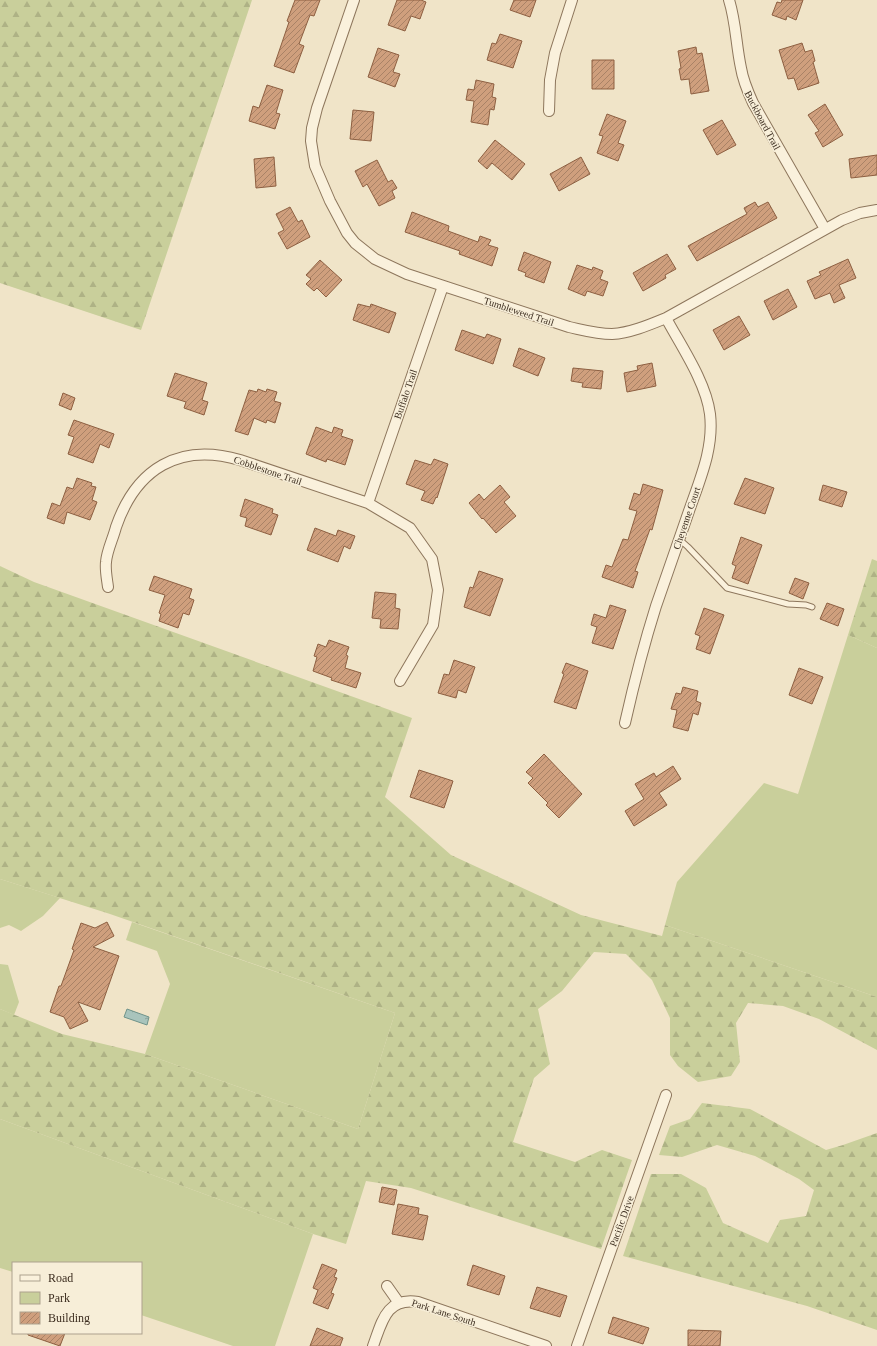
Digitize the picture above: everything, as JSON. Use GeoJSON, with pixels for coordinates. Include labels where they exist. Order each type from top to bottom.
{"type":"FeatureCollection","features":[{"type":"Feature","properties":{"kind":"street","name":"Tumbleweed Trail"},"geometry":{"type":"LineString","coordinates":[[354,0],[317,108],[312,128],[312,153],[315,166],[330,201],[347,233],[355,243],[375,259],[407,274],[568,327],[592,332],[613,334],[639,329],[666,318],[842,220],[860,213],[877,210]]}},
{"type":"Feature","properties":{"kind":"street"},"geometry":{"type":"LineString","coordinates":[[549,111],[550,80],[555,53],[572,0]]}},
{"type":"Feature","properties":{"kind":"street","name":"Buckboard Trail"},"geometry":{"type":"LineString","coordinates":[[729,0],[736,29],[741,68],[746,88],[753,104],[825,229]]}},
{"type":"Feature","properties":{"kind":"street","name":"Buffalo Trail"},"geometry":{"type":"LineString","coordinates":[[368,503],[443,286]]}},
{"type":"Feature","properties":{"kind":"street","name":"Cheyenne Court"},"geometry":{"type":"LineString","coordinates":[[625,723],[648,633],[703,470],[710,443],[710,412],[703,387],[666,318]]}},
{"type":"Feature","properties":{"kind":"street","name":"Cobblestone Trail"},"geometry":{"type":"LineString","coordinates":[[108,587],[106,567],[107,557],[124,508],[131,495],[140,484],[152,473],[178,458],[208,454],[226,456],[368,503],[410,528],[432,560],[438,590],[433,625],[400,681]]}},
{"type":"Feature","properties":{"kind":"street","name":"Pacific Drive"},"geometry":{"type":"LineString","coordinates":[[577,1346],[666,1095]]}},
{"type":"Feature","properties":{"kind":"street","name":"Park Lane South"},"geometry":{"type":"LineString","coordinates":[[387,1286],[399,1303]]}},
{"type":"Feature","properties":{"kind":"street","name":"Park Lane South"},"geometry":{"type":"LineString","coordinates":[[373,1346],[387,1312],[404,1301],[418,1302],[546,1346]]}},
{"type":"Feature","properties":{"kind":"lane"},"geometry":{"type":"LineString","coordinates":[[679,539],[727,588],[788,604],[806,605],[812,607]]}},
{"type":"Feature","properties":{"kind":"green space"},"geometry":{"type":"Polygon","coordinates":[[[0,0],[252,0],[141,330],[0,283],[0,0]]]}},
{"type":"Feature","properties":{"kind":"green space"},"geometry":{"type":"Polygon","coordinates":[[[872,559],[877,561],[877,648],[848,635],[872,559]]]}},
{"type":"Feature","properties":{"kind":"green space"},"geometry":{"type":"Polygon","coordinates":[[[0,566],[34,582],[412,718],[385,797],[451,855],[581,915],[662,936],[665,925],[877,997],[877,1050],[819,1019],[783,1006],[748,1003],[736,1023],[740,1062],[731,1076],[698,1082],[678,1066],[670,1055],[670,1018],[652,980],[626,954],[594,952],[562,991],[538,1009],[550,1064],[534,1078],[513,1142],[575,1162],[602,1150],[632,1160],[601,1249],[411,1188],[366,1181],[346,1244],[313,1234],[0,1119],[0,1009],[62,1034],[145,1054],[358,1129],[395,1013],[110,914],[0,879],[0,566]]]}},
{"type":"Feature","properties":{"kind":"green space"},"geometry":{"type":"Polygon","coordinates":[[[848,635],[877,648],[877,997],[665,925],[677,882],[764,783],[798,794],[848,635]]]}},
{"type":"Feature","properties":{"kind":"green space"},"geometry":{"type":"Polygon","coordinates":[[[0,879],[60,898],[43,916],[21,931],[9,925],[0,928],[0,879]]]}},
{"type":"Feature","properties":{"kind":"green space"},"geometry":{"type":"Polygon","coordinates":[[[132,922],[395,1013],[358,1129],[145,1054],[170,984],[157,951],[126,940],[132,922]]]}},
{"type":"Feature","properties":{"kind":"green space"},"geometry":{"type":"Polygon","coordinates":[[[0,964],[8,965],[19,1002],[14,1015],[0,1009],[0,964]]]}},
{"type":"Feature","properties":{"kind":"green space"},"geometry":{"type":"Polygon","coordinates":[[[702,1103],[750,1109],[826,1150],[877,1133],[877,1330],[807,1306],[623,1256],[651,1174],[681,1174],[706,1188],[723,1223],[768,1243],[780,1220],[806,1216],[814,1190],[799,1179],[755,1156],[717,1145],[682,1157],[659,1155],[670,1126],[690,1119],[702,1103]]]}},
{"type":"Feature","properties":{"kind":"green space"},"geometry":{"type":"Polygon","coordinates":[[[0,1119],[313,1234],[275,1346],[233,1346],[142,1315],[142,1262],[12,1262],[12,1272],[0,1268],[0,1119]]]}},
{"type":"Feature","properties":{"kind":"water"},"geometry":{"type":"Polygon","coordinates":[[[127,1009],[149,1017],[147,1025],[124,1017],[127,1009]]]}},
{"type":"Feature","properties":{"kind":"building"},"geometry":{"type":"Polygon","coordinates":[[[295,0],[320,0],[314,16],[310,15],[299,44],[304,46],[294,73],[274,66],[289,22],[287,21],[295,0]]]}},
{"type":"Feature","properties":{"kind":"building"},"geometry":{"type":"Polygon","coordinates":[[[397,0],[421,0],[426,2],[420,19],[411,16],[405,31],[388,25],[397,0]]]}},
{"type":"Feature","properties":{"kind":"building"},"geometry":{"type":"Polygon","coordinates":[[[514,0],[536,0],[530,17],[510,10],[514,0]]]}},
{"type":"Feature","properties":{"kind":"building"},"geometry":{"type":"Polygon","coordinates":[[[782,0],[803,0],[796,20],[787,16],[786,20],[772,15],[777,2],[781,3],[782,0]]]}},
{"type":"Feature","properties":{"kind":"building"},"geometry":{"type":"Polygon","coordinates":[[[500,34],[522,41],[513,68],[487,60],[492,43],[496,44],[500,34]]]}},
{"type":"Feature","properties":{"kind":"building"},"geometry":{"type":"Polygon","coordinates":[[[802,43],[805,52],[812,50],[815,61],[813,62],[819,83],[798,90],[794,78],[788,79],[779,50],[802,43]]]}},
{"type":"Feature","properties":{"kind":"building"},"geometry":{"type":"Polygon","coordinates":[[[696,47],[697,54],[702,53],[709,91],[691,94],[689,79],[681,80],[679,69],[681,68],[678,51],[696,47]]]}},
{"type":"Feature","properties":{"kind":"building"},"geometry":{"type":"Polygon","coordinates":[[[378,48],[399,55],[393,72],[400,74],[395,87],[368,77],[378,48]]]}},
{"type":"Feature","properties":{"kind":"building"},"geometry":{"type":"Polygon","coordinates":[[[592,60],[614,60],[614,89],[592,89],[592,60]]]}},
{"type":"Feature","properties":{"kind":"building"},"geometry":{"type":"Polygon","coordinates":[[[476,80],[494,84],[492,97],[496,98],[494,110],[490,109],[488,125],[471,122],[474,101],[466,100],[468,89],[474,90],[476,80]]]}},
{"type":"Feature","properties":{"kind":"building"},"geometry":{"type":"Polygon","coordinates":[[[267,85],[283,90],[276,113],[280,114],[275,129],[249,121],[253,106],[259,108],[267,85]]]}},
{"type":"Feature","properties":{"kind":"building"},"geometry":{"type":"Polygon","coordinates":[[[825,104],[843,135],[823,147],[815,133],[819,131],[808,115],[825,104]]]}},
{"type":"Feature","properties":{"kind":"building"},"geometry":{"type":"Polygon","coordinates":[[[353,110],[374,112],[371,141],[350,139],[353,110]]]}},
{"type":"Feature","properties":{"kind":"building"},"geometry":{"type":"Polygon","coordinates":[[[607,114],[626,121],[618,143],[624,145],[618,161],[597,153],[603,136],[599,135],[607,114]]]}},
{"type":"Feature","properties":{"kind":"building"},"geometry":{"type":"Polygon","coordinates":[[[722,120],[736,145],[717,155],[703,130],[722,120]]]}},
{"type":"Feature","properties":{"kind":"building"},"geometry":{"type":"Polygon","coordinates":[[[495,140],[525,164],[512,180],[492,163],[487,169],[478,161],[495,140]]]}},
{"type":"Feature","properties":{"kind":"building"},"geometry":{"type":"Polygon","coordinates":[[[877,155],[877,175],[851,178],[849,159],[877,155]]]}},
{"type":"Feature","properties":{"kind":"building"},"geometry":{"type":"Polygon","coordinates":[[[274,157],[276,186],[256,188],[254,159],[274,157]]]}},
{"type":"Feature","properties":{"kind":"building"},"geometry":{"type":"Polygon","coordinates":[[[581,157],[590,174],[559,191],[550,174],[581,157]]]}},
{"type":"Feature","properties":{"kind":"building"},"geometry":{"type":"Polygon","coordinates":[[[377,160],[388,182],[392,180],[397,188],[392,191],[395,198],[379,206],[367,184],[363,187],[355,171],[377,160]]]}},
{"type":"Feature","properties":{"kind":"building"},"geometry":{"type":"Polygon","coordinates":[[[755,202],[758,207],[768,202],[777,218],[697,261],[688,246],[747,214],[744,208],[755,202]]]}},
{"type":"Feature","properties":{"kind":"building"},"geometry":{"type":"Polygon","coordinates":[[[290,207],[298,222],[302,220],[310,237],[287,249],[278,233],[284,230],[276,214],[290,207]]]}},
{"type":"Feature","properties":{"kind":"building"},"geometry":{"type":"Polygon","coordinates":[[[412,212],[449,226],[448,231],[478,242],[480,236],[491,240],[488,245],[498,248],[492,266],[459,254],[460,251],[405,232],[412,212]]]}},
{"type":"Feature","properties":{"kind":"building"},"geometry":{"type":"Polygon","coordinates":[[[524,252],[551,262],[544,283],[525,276],[526,273],[518,270],[524,252]]]}},
{"type":"Feature","properties":{"kind":"building"},"geometry":{"type":"Polygon","coordinates":[[[667,254],[676,269],[665,275],[666,278],[643,291],[633,273],[667,254]]]}},
{"type":"Feature","properties":{"kind":"building"},"geometry":{"type":"Polygon","coordinates":[[[848,259],[856,278],[839,285],[845,298],[834,303],[830,293],[815,299],[807,281],[821,275],[819,272],[848,259]]]}},
{"type":"Feature","properties":{"kind":"building"},"geometry":{"type":"Polygon","coordinates":[[[320,260],[342,280],[326,297],[317,288],[314,291],[306,284],[311,279],[306,275],[320,260]]]}},
{"type":"Feature","properties":{"kind":"building"},"geometry":{"type":"Polygon","coordinates":[[[577,265],[592,270],[593,267],[603,271],[600,279],[608,282],[603,296],[587,291],[585,296],[568,289],[577,265]]]}},
{"type":"Feature","properties":{"kind":"building"},"geometry":{"type":"Polygon","coordinates":[[[788,289],[797,307],[773,320],[764,301],[788,289]]]}},
{"type":"Feature","properties":{"kind":"building"},"geometry":{"type":"Polygon","coordinates":[[[358,304],[370,307],[371,304],[396,313],[389,333],[353,320],[358,304]]]}},
{"type":"Feature","properties":{"kind":"building"},"geometry":{"type":"Polygon","coordinates":[[[739,316],[750,335],[724,350],[713,330],[739,316]]]}},
{"type":"Feature","properties":{"kind":"building"},"geometry":{"type":"Polygon","coordinates":[[[462,330],[485,338],[487,334],[501,339],[493,364],[455,350],[462,330]]]}},
{"type":"Feature","properties":{"kind":"building"},"geometry":{"type":"Polygon","coordinates":[[[519,348],[545,358],[538,376],[513,366],[519,348]]]}},
{"type":"Feature","properties":{"kind":"building"},"geometry":{"type":"Polygon","coordinates":[[[652,363],[656,386],[627,392],[624,373],[638,370],[637,366],[652,363]]]}},
{"type":"Feature","properties":{"kind":"building"},"geometry":{"type":"Polygon","coordinates":[[[573,368],[603,371],[601,389],[582,387],[583,383],[571,381],[573,368]]]}},
{"type":"Feature","properties":{"kind":"building"},"geometry":{"type":"Polygon","coordinates":[[[175,373],[207,383],[202,400],[208,402],[204,415],[184,408],[186,402],[167,396],[175,373]]]}},
{"type":"Feature","properties":{"kind":"building"},"geometry":{"type":"Polygon","coordinates":[[[258,389],[266,392],[267,389],[277,392],[274,401],[281,403],[275,423],[267,420],[266,423],[254,418],[248,435],[235,431],[249,390],[257,392],[258,389]]]}},
{"type":"Feature","properties":{"kind":"building"},"geometry":{"type":"Polygon","coordinates":[[[63,393],[75,398],[71,410],[59,405],[63,393]]]}},
{"type":"Feature","properties":{"kind":"building"},"geometry":{"type":"Polygon","coordinates":[[[74,420],[114,434],[109,448],[100,444],[93,463],[68,454],[74,437],[68,435],[74,420]]]}},
{"type":"Feature","properties":{"kind":"building"},"geometry":{"type":"Polygon","coordinates":[[[316,427],[332,433],[334,427],[343,430],[341,436],[353,440],[345,465],[327,459],[326,462],[306,454],[316,427]]]}},
{"type":"Feature","properties":{"kind":"building"},"geometry":{"type":"Polygon","coordinates":[[[434,459],[448,464],[437,498],[436,497],[433,504],[421,500],[425,491],[406,484],[415,460],[431,465],[434,459]]]}},
{"type":"Feature","properties":{"kind":"building"},"geometry":{"type":"Polygon","coordinates":[[[77,478],[92,483],[91,486],[96,487],[92,500],[97,502],[90,520],[67,512],[64,524],[47,518],[52,503],[60,506],[67,487],[73,489],[77,478]]]}},
{"type":"Feature","properties":{"kind":"building"},"geometry":{"type":"Polygon","coordinates":[[[745,478],[774,488],[765,514],[734,504],[745,478]]]}},
{"type":"Feature","properties":{"kind":"building"},"geometry":{"type":"Polygon","coordinates":[[[643,484],[663,490],[652,530],[650,529],[635,571],[638,572],[633,588],[602,577],[606,565],[612,567],[623,539],[628,540],[637,511],[629,509],[634,493],[640,495],[643,484]]]}},
{"type":"Feature","properties":{"kind":"building"},"geometry":{"type":"Polygon","coordinates":[[[500,485],[510,497],[504,502],[516,516],[496,533],[469,503],[479,494],[484,500],[500,485]]]}},
{"type":"Feature","properties":{"kind":"building"},"geometry":{"type":"Polygon","coordinates":[[[823,485],[847,492],[842,507],[819,500],[823,485]]]}},
{"type":"Feature","properties":{"kind":"building"},"geometry":{"type":"Polygon","coordinates":[[[245,499],[273,509],[272,513],[278,515],[271,535],[245,526],[247,518],[240,516],[245,499]]]}},
{"type":"Feature","properties":{"kind":"building"},"geometry":{"type":"Polygon","coordinates":[[[315,528],[336,536],[338,530],[355,536],[350,549],[344,546],[338,562],[307,550],[315,528]]]}},
{"type":"Feature","properties":{"kind":"building"},"geometry":{"type":"Polygon","coordinates":[[[741,537],[762,545],[748,584],[732,578],[736,566],[732,564],[741,537]]]}},
{"type":"Feature","properties":{"kind":"building"},"geometry":{"type":"Polygon","coordinates":[[[479,571],[503,579],[490,616],[464,607],[470,587],[473,588],[479,571]]]}},
{"type":"Feature","properties":{"kind":"building"},"geometry":{"type":"Polygon","coordinates":[[[154,576],[192,589],[189,598],[194,600],[189,615],[183,613],[178,628],[159,621],[161,614],[159,613],[165,595],[149,590],[154,576]]]}},
{"type":"Feature","properties":{"kind":"building"},"geometry":{"type":"Polygon","coordinates":[[[795,578],[809,583],[803,599],[789,593],[795,578]]]}},
{"type":"Feature","properties":{"kind":"building"},"geometry":{"type":"Polygon","coordinates":[[[375,592],[396,594],[395,608],[400,609],[398,629],[380,628],[381,619],[372,618],[375,592]]]}},
{"type":"Feature","properties":{"kind":"building"},"geometry":{"type":"Polygon","coordinates":[[[827,603],[844,609],[838,626],[820,619],[827,603]]]}},
{"type":"Feature","properties":{"kind":"building"},"geometry":{"type":"Polygon","coordinates":[[[610,605],[626,610],[613,649],[592,643],[597,627],[591,625],[594,614],[606,618],[610,605]]]}},
{"type":"Feature","properties":{"kind":"building"},"geometry":{"type":"Polygon","coordinates":[[[704,608],[724,615],[710,654],[696,649],[700,636],[695,634],[704,608]]]}},
{"type":"Feature","properties":{"kind":"building"},"geometry":{"type":"Polygon","coordinates":[[[329,640],[349,647],[346,655],[348,656],[345,668],[361,673],[356,688],[331,680],[332,678],[313,671],[317,657],[314,656],[318,644],[326,647],[329,640]]]}},
{"type":"Feature","properties":{"kind":"building"},"geometry":{"type":"Polygon","coordinates":[[[454,660],[475,667],[466,693],[458,690],[456,698],[438,693],[444,674],[449,675],[454,660]]]}},
{"type":"Feature","properties":{"kind":"building"},"geometry":{"type":"Polygon","coordinates":[[[566,663],[588,671],[576,709],[554,702],[564,674],[562,673],[566,663]]]}},
{"type":"Feature","properties":{"kind":"building"},"geometry":{"type":"Polygon","coordinates":[[[799,668],[823,677],[812,704],[789,695],[799,668]]]}},
{"type":"Feature","properties":{"kind":"building"},"geometry":{"type":"Polygon","coordinates":[[[683,687],[698,691],[696,701],[701,703],[698,715],[693,713],[688,731],[673,727],[677,710],[671,709],[676,693],[681,694],[683,687]]]}},
{"type":"Feature","properties":{"kind":"building"},"geometry":{"type":"Polygon","coordinates":[[[544,754],[582,794],[559,818],[546,805],[548,803],[528,783],[533,778],[526,772],[544,754]]]}},
{"type":"Feature","properties":{"kind":"building"},"geometry":{"type":"Polygon","coordinates":[[[673,766],[681,779],[659,793],[667,805],[634,826],[625,811],[644,799],[635,784],[654,773],[656,777],[673,766]]]}},
{"type":"Feature","properties":{"kind":"building"},"geometry":{"type":"Polygon","coordinates":[[[419,770],[453,781],[444,808],[410,797],[419,770]]]}},
{"type":"Feature","properties":{"kind":"building"},"geometry":{"type":"Polygon","coordinates":[[[107,922],[114,936],[93,947],[119,956],[100,1010],[78,1002],[88,1021],[70,1029],[64,1017],[50,1012],[74,950],[72,949],[81,923],[95,928],[107,922]]]}},
{"type":"Feature","properties":{"kind":"building"},"geometry":{"type":"Polygon","coordinates":[[[382,1187],[397,1190],[394,1205],[379,1202],[382,1187]]]}},
{"type":"Feature","properties":{"kind":"building"},"geometry":{"type":"Polygon","coordinates":[[[398,1204],[419,1208],[418,1214],[428,1216],[423,1240],[392,1234],[398,1204]]]}},
{"type":"Feature","properties":{"kind":"building"},"geometry":{"type":"Polygon","coordinates":[[[322,1264],[337,1270],[334,1277],[337,1278],[331,1293],[334,1294],[328,1309],[313,1303],[318,1290],[313,1288],[322,1264]]]}},
{"type":"Feature","properties":{"kind":"building"},"geometry":{"type":"Polygon","coordinates":[[[473,1265],[505,1276],[499,1295],[467,1285],[473,1265]]]}},
{"type":"Feature","properties":{"kind":"building"},"geometry":{"type":"Polygon","coordinates":[[[537,1287],[567,1296],[560,1317],[530,1308],[537,1287]]]}},
{"type":"Feature","properties":{"kind":"building"},"geometry":{"type":"Polygon","coordinates":[[[613,1317],[649,1328],[643,1344],[608,1333],[613,1317]]]}},
{"type":"Feature","properties":{"kind":"building"},"geometry":{"type":"Polygon","coordinates":[[[317,1328],[343,1338],[340,1346],[310,1346],[317,1328]]]}},
{"type":"Feature","properties":{"kind":"building"},"geometry":{"type":"Polygon","coordinates":[[[688,1330],[721,1331],[720,1346],[688,1346],[688,1330]]]}},
{"type":"Feature","properties":{"kind":"building"},"geometry":{"type":"Polygon","coordinates":[[[28,1334],[65,1334],[60,1346],[28,1334]]]}}]}
